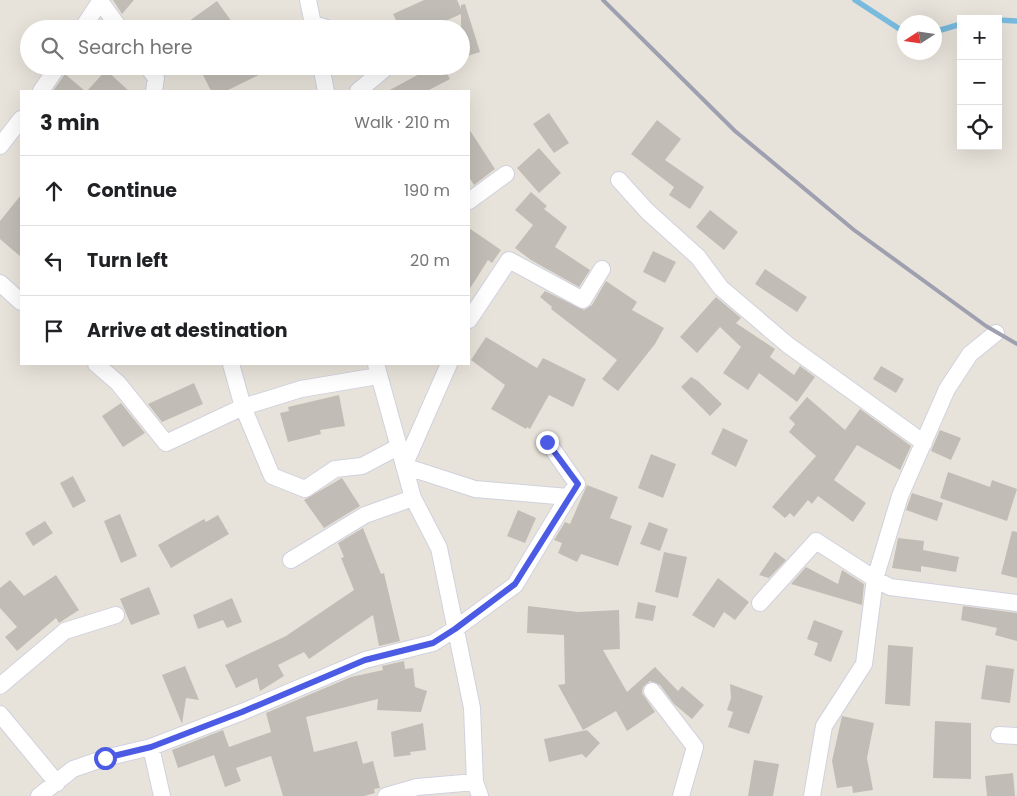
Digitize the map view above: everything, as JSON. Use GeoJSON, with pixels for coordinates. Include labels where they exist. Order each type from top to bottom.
{"type":"FeatureCollection","features":[{"type":"Feature","properties":{"kind":"street"},"geometry":{"type":"LineString","coordinates":[[88,20],[100,0],[114,20]]}},
{"type":"Feature","properties":{"kind":"street"},"geometry":{"type":"LineString","coordinates":[[310,0],[312,20]]}},
{"type":"Feature","properties":{"kind":"street"},"geometry":{"type":"LineString","coordinates":[[42,90],[52,75]]}},
{"type":"Feature","properties":{"kind":"street"},"geometry":{"type":"LineString","coordinates":[[154,75],[156,78],[154,90]]}},
{"type":"Feature","properties":{"kind":"street"},"geometry":{"type":"LineString","coordinates":[[323,75],[326,90]]}},
{"type":"Feature","properties":{"kind":"street"},"geometry":{"type":"LineString","coordinates":[[359,90],[377,75]]}},
{"type":"Feature","properties":{"kind":"street"},"geometry":{"type":"LineString","coordinates":[[0,146],[19,127]]}},
{"type":"Feature","properties":{"kind":"street"},"geometry":{"type":"LineString","coordinates":[[470,200],[506,174]]}},
{"type":"Feature","properties":{"kind":"street"},"geometry":{"type":"LineString","coordinates":[[619,180],[647,211],[698,258],[711,278],[728,294],[788,345],[924,443]]}},
{"type":"Feature","properties":{"kind":"street"},"geometry":{"type":"LineString","coordinates":[[470,318],[509,260],[583,300],[602,269]]}},
{"type":"Feature","properties":{"kind":"street"},"geometry":{"type":"LineString","coordinates":[[0,283],[20,301]]}},
{"type":"Feature","properties":{"kind":"street"},"geometry":{"type":"LineString","coordinates":[[812,796],[824,726],[864,664],[875,579],[900,496],[948,389],[970,354],[996,333]]}},
{"type":"Feature","properties":{"kind":"street"},"geometry":{"type":"LineString","coordinates":[[97,365],[118,383],[166,443],[243,407],[301,389],[377,370],[413,498],[439,548],[472,708],[477,789],[417,787],[386,796]]}},
{"type":"Feature","properties":{"kind":"street"},"geometry":{"type":"LineString","coordinates":[[232,365],[243,407],[272,476],[305,489],[335,469],[362,466],[398,447]]}},
{"type":"Feature","properties":{"kind":"street"},"geometry":{"type":"LineString","coordinates":[[404,466],[449,365]]}},
{"type":"Feature","properties":{"kind":"street"},"geometry":{"type":"LineString","coordinates":[[39,796],[73,769],[105,758],[151,747],[242,712],[365,660],[433,643],[455,629],[515,584],[568,497],[578,484],[547,442]]}},
{"type":"Feature","properties":{"kind":"street"},"geometry":{"type":"LineString","coordinates":[[404,466],[475,489],[568,497]]}},
{"type":"Feature","properties":{"kind":"street"},"geometry":{"type":"LineString","coordinates":[[291,560],[365,515],[413,498]]}},
{"type":"Feature","properties":{"kind":"street"},"geometry":{"type":"LineString","coordinates":[[760,603],[816,541],[890,587],[1017,603]]}},
{"type":"Feature","properties":{"kind":"street"},"geometry":{"type":"LineString","coordinates":[[0,686],[65,631],[116,615]]}},
{"type":"Feature","properties":{"kind":"street"},"geometry":{"type":"LineString","coordinates":[[652,692],[695,747],[681,796]]}},
{"type":"Feature","properties":{"kind":"street"},"geometry":{"type":"LineString","coordinates":[[1,717],[57,783]]}},
{"type":"Feature","properties":{"kind":"street"},"geometry":{"type":"LineString","coordinates":[[999,735],[1017,736]]}},
{"type":"Feature","properties":{"kind":"street"},"geometry":{"type":"LineString","coordinates":[[151,747],[162,796]]}},
{"type":"Feature","properties":{"kind":"building"},"geometry":{"type":"Polygon","coordinates":[[[113,0],[134,0],[122,14],[113,0]]]}},
{"type":"Feature","properties":{"kind":"building"},"geometry":{"type":"Polygon","coordinates":[[[424,0],[457,0],[461,9],[461,5],[465,4],[470,20],[461,20],[461,14],[448,20],[396,20],[393,14],[424,0]]]}},
{"type":"Feature","properties":{"kind":"building"},"geometry":{"type":"Polygon","coordinates":[[[217,1],[231,20],[191,20],[217,1]]]}},
{"type":"Feature","properties":{"kind":"building"},"geometry":{"type":"Polygon","coordinates":[[[470,20],[480,52],[470,55],[470,20]]]}},
{"type":"Feature","properties":{"kind":"building"},"geometry":{"type":"Polygon","coordinates":[[[66,75],[84,90],[54,90],[66,75]]]}},
{"type":"Feature","properties":{"kind":"building"},"geometry":{"type":"Polygon","coordinates":[[[101,75],[111,75],[128,90],[88,90],[101,75]]]}},
{"type":"Feature","properties":{"kind":"building"},"geometry":{"type":"Polygon","coordinates":[[[203,75],[259,75],[228,90],[210,90],[203,75]]]}},
{"type":"Feature","properties":{"kind":"building"},"geometry":{"type":"Polygon","coordinates":[[[417,75],[448,75],[450,79],[429,90],[390,90],[417,75]]]}},
{"type":"Feature","properties":{"kind":"building"},"geometry":{"type":"Polygon","coordinates":[[[549,113],[569,143],[554,153],[533,124],[549,113]]]}},
{"type":"Feature","properties":{"kind":"building"},"geometry":{"type":"Polygon","coordinates":[[[657,120],[681,139],[665,160],[704,187],[690,209],[669,195],[674,187],[631,154],[657,120]]]}},
{"type":"Feature","properties":{"kind":"building"},"geometry":{"type":"Polygon","coordinates":[[[470,131],[495,169],[474,185],[470,179],[470,131]]]}},
{"type":"Feature","properties":{"kind":"building"},"geometry":{"type":"Polygon","coordinates":[[[539,148],[561,173],[539,193],[517,168],[539,148]]]}},
{"type":"Feature","properties":{"kind":"building"},"geometry":{"type":"Polygon","coordinates":[[[531,192],[547,206],[544,209],[567,227],[555,247],[590,270],[579,287],[531,260],[515,248],[533,225],[515,210],[531,192]]]}},
{"type":"Feature","properties":{"kind":"building"},"geometry":{"type":"Polygon","coordinates":[[[20,196],[20,256],[0,239],[0,221],[20,196]]]}},
{"type":"Feature","properties":{"kind":"building"},"geometry":{"type":"Polygon","coordinates":[[[710,210],[738,232],[724,250],[696,227],[710,210]]]}},
{"type":"Feature","properties":{"kind":"building"},"geometry":{"type":"Polygon","coordinates":[[[470,229],[501,250],[492,263],[488,260],[470,288],[470,229]]]}},
{"type":"Feature","properties":{"kind":"building"},"geometry":{"type":"Polygon","coordinates":[[[653,251],[676,262],[665,283],[643,272],[653,251]]]}},
{"type":"Feature","properties":{"kind":"building"},"geometry":{"type":"Polygon","coordinates":[[[765,269],[807,297],[797,312],[755,284],[765,269]]]}},
{"type":"Feature","properties":{"kind":"building"},"geometry":{"type":"Polygon","coordinates":[[[606,281],[637,302],[632,310],[664,328],[655,344],[618,391],[602,379],[617,360],[551,309],[552,307],[540,297],[545,291],[584,310],[592,305],[606,281]]]}},
{"type":"Feature","properties":{"kind":"building"},"geometry":{"type":"Polygon","coordinates":[[[716,297],[741,318],[736,323],[775,349],[770,357],[794,375],[800,366],[815,377],[797,402],[759,373],[748,390],[723,373],[741,347],[720,327],[697,353],[680,337],[716,297]]]}},
{"type":"Feature","properties":{"kind":"building"},"geometry":{"type":"Polygon","coordinates":[[[486,337],[537,368],[543,358],[586,379],[573,407],[549,395],[530,429],[527,427],[526,429],[491,409],[505,385],[471,360],[486,337]]]}},
{"type":"Feature","properties":{"kind":"building"},"geometry":{"type":"Polygon","coordinates":[[[881,366],[904,379],[896,393],[873,379],[881,366]]]}},
{"type":"Feature","properties":{"kind":"building"},"geometry":{"type":"Polygon","coordinates":[[[691,377],[698,381],[722,404],[710,416],[681,387],[691,377]]]}},
{"type":"Feature","properties":{"kind":"building"},"geometry":{"type":"Polygon","coordinates":[[[194,383],[203,404],[162,422],[148,404],[194,383]]]}},
{"type":"Feature","properties":{"kind":"building"},"geometry":{"type":"Polygon","coordinates":[[[339,395],[345,426],[320,430],[321,434],[288,442],[280,413],[289,411],[288,407],[339,395]]]}},
{"type":"Feature","properties":{"kind":"building"},"geometry":{"type":"Polygon","coordinates":[[[807,397],[845,430],[860,409],[911,446],[900,470],[857,445],[834,480],[866,503],[853,522],[818,496],[812,504],[808,500],[794,517],[790,513],[785,518],[772,507],[816,456],[789,432],[795,424],[789,418],[807,397]]]}},
{"type":"Feature","properties":{"kind":"building"},"geometry":{"type":"Polygon","coordinates":[[[121,403],[145,433],[123,447],[102,416],[121,403]]]}},
{"type":"Feature","properties":{"kind":"building"},"geometry":{"type":"Polygon","coordinates":[[[723,428],[748,440],[736,467],[711,454],[723,428]]]}},
{"type":"Feature","properties":{"kind":"building"},"geometry":{"type":"Polygon","coordinates":[[[940,430],[961,438],[951,460],[931,451],[940,430]]]}},
{"type":"Feature","properties":{"kind":"building"},"geometry":{"type":"Polygon","coordinates":[[[651,454],[676,464],[663,498],[638,488],[651,454]]]}},
{"type":"Feature","properties":{"kind":"building"},"geometry":{"type":"Polygon","coordinates":[[[948,472],[990,487],[992,480],[1017,489],[1007,521],[940,498],[948,472]]]}},
{"type":"Feature","properties":{"kind":"building"},"geometry":{"type":"Polygon","coordinates":[[[73,476],[86,501],[73,508],[60,483],[73,476]]]}},
{"type":"Feature","properties":{"kind":"building"},"geometry":{"type":"Polygon","coordinates":[[[342,478],[360,506],[324,528],[304,500],[342,478]]]}},
{"type":"Feature","properties":{"kind":"building"},"geometry":{"type":"Polygon","coordinates":[[[587,485],[618,497],[610,518],[632,526],[618,566],[581,554],[577,562],[558,553],[562,543],[554,540],[565,522],[570,524],[587,485]]]}},
{"type":"Feature","properties":{"kind":"building"},"geometry":{"type":"Polygon","coordinates":[[[912,493],[943,503],[937,521],[906,510],[912,493]]]}},
{"type":"Feature","properties":{"kind":"building"},"geometry":{"type":"Polygon","coordinates":[[[518,510],[536,518],[525,543],[507,536],[518,510]]]}},
{"type":"Feature","properties":{"kind":"building"},"geometry":{"type":"Polygon","coordinates":[[[120,514],[137,556],[121,563],[104,521],[120,514]]]}},
{"type":"Feature","properties":{"kind":"building"},"geometry":{"type":"Polygon","coordinates":[[[218,515],[229,534],[171,568],[158,545],[204,519],[206,522],[218,515]]]}},
{"type":"Feature","properties":{"kind":"building"},"geometry":{"type":"Polygon","coordinates":[[[45,521],[53,533],[33,546],[25,533],[45,521]]]}},
{"type":"Feature","properties":{"kind":"building"},"geometry":{"type":"Polygon","coordinates":[[[649,522],[668,529],[660,551],[640,544],[649,522]]]}},
{"type":"Feature","properties":{"kind":"building"},"geometry":{"type":"Polygon","coordinates":[[[363,528],[381,574],[384,573],[400,641],[379,646],[373,615],[309,659],[304,652],[278,665],[284,676],[260,691],[257,678],[236,688],[225,665],[286,636],[354,590],[341,558],[344,557],[338,543],[363,528]]]}},
{"type":"Feature","properties":{"kind":"building"},"geometry":{"type":"Polygon","coordinates":[[[1012,531],[1017,532],[1017,578],[1001,574],[1012,531]]]}},
{"type":"Feature","properties":{"kind":"building"},"geometry":{"type":"Polygon","coordinates":[[[898,538],[924,541],[923,550],[959,557],[956,572],[921,566],[921,572],[892,568],[898,538]]]}},
{"type":"Feature","properties":{"kind":"building"},"geometry":{"type":"Polygon","coordinates":[[[664,552],[687,557],[678,598],[655,592],[664,552]]]}},
{"type":"Feature","properties":{"kind":"building"},"geometry":{"type":"Polygon","coordinates":[[[775,552],[786,560],[769,578],[759,575],[775,552]]]}},
{"type":"Feature","properties":{"kind":"building"},"geometry":{"type":"Polygon","coordinates":[[[806,567],[838,584],[842,570],[864,584],[862,605],[791,584],[806,567]]]}},
{"type":"Feature","properties":{"kind":"building"},"geometry":{"type":"Polygon","coordinates":[[[56,575],[79,610],[59,623],[56,618],[17,651],[5,637],[17,627],[0,608],[0,588],[10,580],[24,596],[56,575]]]}},
{"type":"Feature","properties":{"kind":"building"},"geometry":{"type":"Polygon","coordinates":[[[718,578],[749,602],[735,620],[724,612],[714,628],[692,615],[718,578]]]}},
{"type":"Feature","properties":{"kind":"building"},"geometry":{"type":"Polygon","coordinates":[[[149,587],[160,614],[131,625],[120,599],[149,587]]]}},
{"type":"Feature","properties":{"kind":"building"},"geometry":{"type":"Polygon","coordinates":[[[232,598],[242,622],[227,628],[223,620],[198,629],[193,615],[232,598]]]}},
{"type":"Feature","properties":{"kind":"building"},"geometry":{"type":"Polygon","coordinates":[[[638,602],[656,606],[653,621],[635,618],[638,602]]]}},
{"type":"Feature","properties":{"kind":"building"},"geometry":{"type":"Polygon","coordinates":[[[528,606],[578,612],[619,610],[620,649],[603,650],[627,692],[655,667],[678,691],[682,686],[704,705],[692,719],[674,704],[660,685],[650,681],[643,687],[642,693],[655,712],[627,731],[616,711],[583,730],[558,685],[565,684],[564,635],[527,633],[528,606]]]}},
{"type":"Feature","properties":{"kind":"building"},"geometry":{"type":"Polygon","coordinates":[[[963,606],[1017,613],[1017,641],[995,635],[997,628],[961,620],[963,606]]]}},
{"type":"Feature","properties":{"kind":"building"},"geometry":{"type":"Polygon","coordinates":[[[814,620],[843,631],[831,662],[814,655],[818,643],[807,639],[814,620]]]}},
{"type":"Feature","properties":{"kind":"building"},"geometry":{"type":"Polygon","coordinates":[[[888,645],[913,647],[910,706],[885,704],[888,645]]]}},
{"type":"Feature","properties":{"kind":"building"},"geometry":{"type":"Polygon","coordinates":[[[404,661],[405,669],[413,668],[415,687],[427,691],[421,712],[377,710],[378,699],[306,717],[314,752],[357,741],[363,764],[373,761],[380,788],[374,789],[375,793],[364,796],[283,796],[271,756],[236,768],[241,781],[225,787],[214,755],[178,768],[172,750],[223,730],[229,747],[271,732],[266,713],[351,677],[383,670],[382,666],[404,661]]]}},
{"type":"Feature","properties":{"kind":"building"},"geometry":{"type":"Polygon","coordinates":[[[986,665],[1014,669],[1010,703],[981,699],[986,665]]]}},
{"type":"Feature","properties":{"kind":"building"},"geometry":{"type":"Polygon","coordinates":[[[185,666],[199,700],[186,698],[182,724],[162,675],[185,666]]]}},
{"type":"Feature","properties":{"kind":"building"},"geometry":{"type":"Polygon","coordinates":[[[730,684],[763,696],[749,734],[728,727],[733,712],[727,710],[731,698],[730,684]]]}},
{"type":"Feature","properties":{"kind":"building"},"geometry":{"type":"Polygon","coordinates":[[[842,716],[874,723],[867,758],[873,790],[853,793],[852,786],[837,788],[832,761],[842,716]]]}},
{"type":"Feature","properties":{"kind":"building"},"geometry":{"type":"Polygon","coordinates":[[[935,721],[971,723],[971,779],[933,778],[935,721]]]}},
{"type":"Feature","properties":{"kind":"building"},"geometry":{"type":"Polygon","coordinates":[[[423,723],[426,750],[410,752],[411,755],[394,757],[391,732],[423,723]]]}},
{"type":"Feature","properties":{"kind":"building"},"geometry":{"type":"Polygon","coordinates":[[[587,730],[600,743],[586,758],[582,754],[549,762],[544,739],[587,730]]]}},
{"type":"Feature","properties":{"kind":"building"},"geometry":{"type":"Polygon","coordinates":[[[754,760],[779,764],[773,796],[748,796],[754,760]]]}},
{"type":"Feature","properties":{"kind":"building"},"geometry":{"type":"Polygon","coordinates":[[[1013,773],[1015,796],[987,796],[985,776],[1013,773]]]}},
{"type":"Feature","properties":{"kind":"waterway"},"geometry":{"type":"LineString","coordinates":[[855,0],[897,27]]}},
{"type":"Feature","properties":{"kind":"waterway"},"geometry":{"type":"LineString","coordinates":[[1002,20],[1017,21]]}},
{"type":"Feature","properties":{"kind":"waterway"},"geometry":{"type":"LineString","coordinates":[[942,30],[957,25]]}},
{"type":"Feature","properties":{"kind":"railway"},"geometry":{"type":"LineString","coordinates":[[603,0],[735,131],[854,230],[986,326],[1017,344]]}},
{"type":"Feature","properties":{"kind":"route"},"geometry":{"type":"LineString","coordinates":[[105,758],[151,747],[242,712],[304,684],[365,660],[433,643],[455,629],[515,584],[568,497],[578,484],[547,442]]}}]}
